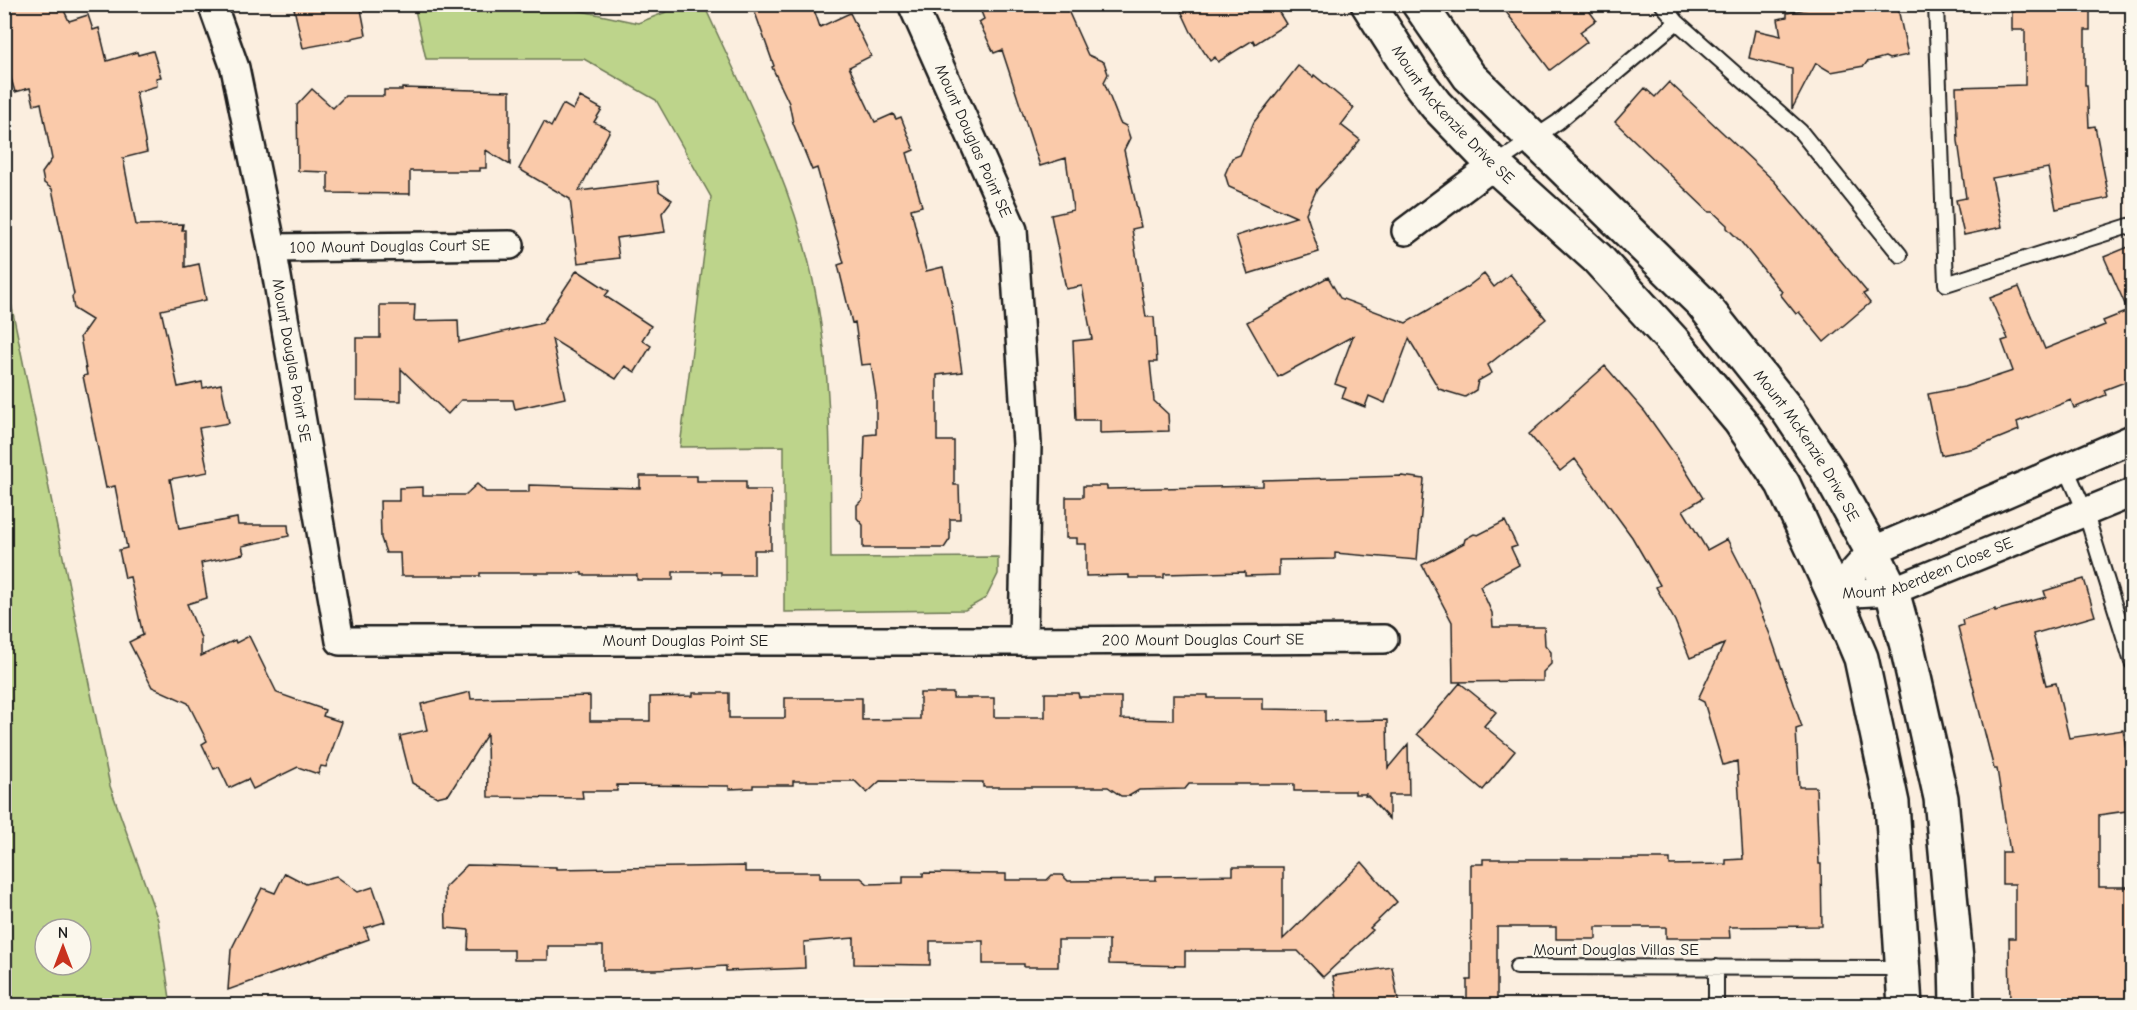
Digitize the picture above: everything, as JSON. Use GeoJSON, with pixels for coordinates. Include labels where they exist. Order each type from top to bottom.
{"type":"FeatureCollection","features":[{"type":"Feature","properties":{"kind":"street","name":"Mount Douglas Point SE"},"geometry":{"type":"LineString","coordinates":[[212,4],[235,68],[272,248],[340,641],[1023,641],[1027,444],[1013,231],[912,4]]}},
{"type":"Feature","properties":{"kind":"street","name":"Mount McKenzie Drive SE"},"geometry":{"type":"LineString","coordinates":[[1368,4],[1416,79],[1436,105],[1494,165],[1597,258],[1673,341],[1740,421],[1783,484],[1861,658],[1892,803],[1905,1005]]}},
{"type":"Feature","properties":{"kind":"street","name":"Mount McKenzie Drive SE"},"geometry":{"type":"LineString","coordinates":[[1419,4],[1469,76],[1702,303],[1788,411],[1826,468],[1872,551],[1892,591],[1907,646],[1941,798],[1956,959],[1957,1005]]}},
{"type":"Feature","properties":{"kind":"street"},"geometry":{"type":"LineString","coordinates":[[1406,231],[1494,165]]}},
{"type":"Feature","properties":{"kind":"street","name":"100 Mount Douglas Court SE"},"geometry":{"type":"LineString","coordinates":[[272,248],[510,245]]}},
{"type":"Feature","properties":{"kind":"street","name":"Mount Aberdeen Close SE"},"geometry":{"type":"LineString","coordinates":[[1834,594],[1872,551],[2133,439]]}},
{"type":"Feature","properties":{"kind":"street","name":"Mount Aberdeen Close SE"},"geometry":{"type":"LineString","coordinates":[[1834,594],[1892,591],[2133,493]]}},
{"type":"Feature","properties":{"kind":"street","name":"200 Mount Douglas Court SE"},"geometry":{"type":"LineString","coordinates":[[1023,641],[1384,639]]}},
{"type":"Feature","properties":{"kind":"lane"},"geometry":{"type":"LineString","coordinates":[[1662,4],[1677,22],[1800,131],[1900,255]]}},
{"type":"Feature","properties":{"kind":"lane"},"geometry":{"type":"LineString","coordinates":[[1936,4],[1946,284],[2133,225]]}},
{"type":"Feature","properties":{"kind":"lane"},"geometry":{"type":"LineString","coordinates":[[1494,165],[1558,122],[1677,22]]}},
{"type":"Feature","properties":{"kind":"lane"},"geometry":{"type":"LineString","coordinates":[[2067,468],[2085,512],[2133,662]]}},
{"type":"Feature","properties":{"kind":"lane","name":"Mount Douglas Villas SE"},"geometry":{"type":"LineString","coordinates":[[1517,967],[1904,968]]}},
{"type":"Feature","properties":{"kind":"lane","name":"Mount Douglas Villas SE"},"geometry":{"type":"LineString","coordinates":[[1716,967],[1716,1005]]}},
{"type":"Feature","properties":{"kind":"green space"},"geometry":{"type":"Polygon","coordinates":[[[414,5],[553,5],[638,23],[684,5],[704,5],[779,172],[792,206],[812,276],[824,346],[827,381],[831,558],[998,557],[998,574],[986,598],[965,610],[784,612],[784,446],[680,447],[711,197],[656,100],[584,59],[426,59],[414,5]]]}},
{"type":"Feature","properties":{"kind":"green space"},"geometry":{"type":"Polygon","coordinates":[[[5,274],[110,786],[158,920],[171,1005],[5,1005],[5,274]]]}},
{"type":"Feature","properties":{"kind":"building"},"geometry":{"type":"Polygon","coordinates":[[[4,4],[61,4],[69,21],[88,15],[93,30],[99,28],[107,61],[137,52],[138,55],[153,51],[161,77],[156,78],[157,86],[136,92],[147,152],[123,158],[136,225],[183,224],[185,267],[199,264],[206,300],[161,310],[178,387],[202,382],[203,388],[221,384],[229,423],[199,428],[208,472],[170,479],[179,529],[237,518],[238,525],[288,525],[289,536],[242,546],[244,554],[201,563],[207,598],[187,604],[201,638],[201,656],[249,636],[277,693],[325,710],[323,716],[342,722],[326,767],[321,766],[318,774],[298,767],[253,789],[248,779],[229,788],[219,767],[214,769],[202,744],[207,741],[188,703],[152,687],[129,642],[143,635],[130,577],[125,578],[119,550],[127,548],[115,486],[106,488],[83,376],[87,375],[80,337],[92,320],[74,309],[72,297],[74,294],[52,189],[44,183],[42,173],[52,159],[41,103],[34,105],[30,88],[15,92],[4,55],[4,4]]]}},
{"type":"Feature","properties":{"kind":"building"},"geometry":{"type":"Polygon","coordinates":[[[293,4],[360,4],[366,35],[303,48],[293,4]]]}},
{"type":"Feature","properties":{"kind":"building"},"geometry":{"type":"Polygon","coordinates":[[[752,4],[812,4],[820,27],[850,13],[871,56],[849,67],[875,122],[893,114],[896,119],[901,117],[914,150],[907,153],[922,206],[911,209],[926,271],[943,267],[952,306],[962,372],[937,375],[937,441],[954,441],[954,485],[959,485],[960,519],[950,519],[950,539],[944,548],[863,548],[863,525],[857,518],[857,505],[863,499],[865,435],[876,434],[876,396],[871,364],[861,365],[855,322],[852,323],[838,265],[844,263],[817,168],[812,170],[793,123],[789,103],[772,67],[774,66],[752,4]]]}},
{"type":"Feature","properties":{"kind":"building"},"geometry":{"type":"Polygon","coordinates":[[[978,4],[1065,4],[1088,55],[1104,62],[1108,74],[1104,82],[1120,123],[1126,126],[1130,138],[1124,150],[1141,227],[1132,229],[1146,317],[1154,317],[1157,362],[1150,362],[1154,401],[1168,414],[1169,431],[1100,433],[1100,420],[1076,420],[1073,341],[1092,339],[1082,286],[1066,289],[1051,215],[1073,210],[1066,158],[1040,166],[1002,50],[994,53],[979,22],[984,19],[978,4]]]}},
{"type":"Feature","properties":{"kind":"building"},"geometry":{"type":"Polygon","coordinates":[[[1178,4],[1274,4],[1286,24],[1255,44],[1253,40],[1218,62],[1215,57],[1210,61],[1191,32],[1178,4]]]}},
{"type":"Feature","properties":{"kind":"building"},"geometry":{"type":"Polygon","coordinates":[[[1500,4],[1584,4],[1596,20],[1580,32],[1587,42],[1550,70],[1500,4]]]}},
{"type":"Feature","properties":{"kind":"building"},"geometry":{"type":"Polygon","coordinates":[[[1827,4],[1897,4],[1908,55],[1889,59],[1885,57],[1867,62],[1864,66],[1831,72],[1816,63],[1792,109],[1792,69],[1749,58],[1755,30],[1781,36],[1778,19],[1787,17],[1787,13],[1827,4]]]}},
{"type":"Feature","properties":{"kind":"building"},"geometry":{"type":"Polygon","coordinates":[[[2012,4],[2090,4],[2090,30],[2085,30],[2085,85],[2087,85],[2089,127],[2095,126],[2109,198],[2056,209],[2048,168],[1992,178],[2002,227],[1964,235],[1956,200],[1966,198],[1958,141],[1956,87],[2025,85],[2025,30],[2012,30],[2012,4]]]}},
{"type":"Feature","properties":{"kind":"building"},"geometry":{"type":"Polygon","coordinates":[[[1298,66],[1313,77],[1314,75],[1354,108],[1341,125],[1360,140],[1317,189],[1306,213],[1319,252],[1248,274],[1236,236],[1296,217],[1229,187],[1225,174],[1232,158],[1240,155],[1254,122],[1298,66]]]}},
{"type":"Feature","properties":{"kind":"building"},"geometry":{"type":"Polygon","coordinates":[[[1669,82],[1775,182],[1867,292],[1863,294],[1870,303],[1824,342],[1799,312],[1796,314],[1780,294],[1782,292],[1727,228],[1727,225],[1713,212],[1709,212],[1615,122],[1645,88],[1655,97],[1669,82]]]}},
{"type":"Feature","properties":{"kind":"building"},"geometry":{"type":"Polygon","coordinates":[[[402,88],[510,91],[510,165],[486,150],[486,168],[480,168],[480,171],[410,171],[410,194],[328,193],[328,172],[298,171],[297,105],[312,89],[333,108],[345,96],[384,96],[384,90],[402,90],[402,88]]]}},
{"type":"Feature","properties":{"kind":"building"},"geometry":{"type":"Polygon","coordinates":[[[580,97],[602,109],[594,122],[610,130],[579,191],[658,181],[659,191],[672,200],[662,213],[665,232],[616,238],[619,258],[578,263],[570,199],[519,169],[544,122],[551,127],[563,104],[573,110],[580,97]]]}},
{"type":"Feature","properties":{"kind":"building"},"geometry":{"type":"Polygon","coordinates":[[[2133,245],[2133,379],[2104,390],[2106,395],[2074,408],[2071,400],[2017,422],[2019,430],[1975,448],[1941,455],[1928,394],[1964,387],[2013,371],[2002,341],[2008,339],[1990,298],[2019,287],[2045,349],[2105,325],[2103,321],[2128,311],[2104,257],[2133,245]]]}},
{"type":"Feature","properties":{"kind":"building"},"geometry":{"type":"Polygon","coordinates":[[[577,270],[609,291],[605,296],[651,326],[642,340],[651,346],[635,372],[625,366],[616,379],[552,339],[565,398],[515,409],[513,400],[461,400],[448,414],[401,369],[401,401],[356,400],[356,338],[380,338],[380,305],[415,305],[414,321],[458,320],[459,342],[542,323],[577,270]]]}},
{"type":"Feature","properties":{"kind":"building"},"geometry":{"type":"Polygon","coordinates":[[[1484,274],[1494,287],[1510,274],[1546,319],[1488,365],[1492,373],[1478,381],[1476,390],[1465,397],[1439,389],[1409,339],[1385,403],[1369,396],[1365,407],[1342,398],[1346,388],[1335,384],[1353,336],[1278,377],[1247,322],[1328,277],[1340,298],[1406,323],[1463,290],[1484,274]]]}},
{"type":"Feature","properties":{"kind":"building"},"geometry":{"type":"Polygon","coordinates":[[[1605,366],[1645,412],[1703,498],[1683,510],[1707,550],[1727,539],[1748,580],[1771,637],[1802,727],[1796,729],[1799,787],[1816,787],[1822,926],[1729,927],[1730,938],[1666,938],[1666,927],[1596,927],[1596,939],[1556,939],[1556,927],[1497,927],[1497,1005],[1467,1005],[1467,980],[1471,980],[1471,864],[1483,864],[1483,859],[1670,859],[1670,865],[1726,864],[1726,860],[1743,859],[1737,761],[1723,765],[1704,702],[1698,699],[1724,644],[1690,658],[1675,621],[1656,587],[1660,585],[1632,537],[1575,459],[1560,471],[1529,434],[1605,366]]]}},
{"type":"Feature","properties":{"kind":"building"},"geometry":{"type":"Polygon","coordinates":[[[640,476],[697,476],[697,481],[746,481],[746,490],[771,490],[771,550],[754,550],[754,575],[673,572],[673,580],[637,580],[637,575],[582,575],[582,573],[401,576],[400,553],[386,553],[381,538],[380,501],[399,501],[399,488],[423,487],[423,495],[465,495],[477,484],[486,492],[529,492],[529,485],[640,488],[640,476]]]}},
{"type":"Feature","properties":{"kind":"building"},"geometry":{"type":"Polygon","coordinates":[[[1402,476],[1424,479],[1417,560],[1335,553],[1335,559],[1279,560],[1279,575],[1245,576],[1245,572],[1164,574],[1164,578],[1129,578],[1129,575],[1086,576],[1086,544],[1077,544],[1077,538],[1066,538],[1066,497],[1083,497],[1083,486],[1107,486],[1107,489],[1263,486],[1263,480],[1402,476]]]}},
{"type":"Feature","properties":{"kind":"building"},"geometry":{"type":"Polygon","coordinates":[[[1505,521],[1517,546],[1511,548],[1519,565],[1480,586],[1492,613],[1493,627],[1544,627],[1545,645],[1551,652],[1551,664],[1543,672],[1543,681],[1453,682],[1452,622],[1422,565],[1464,543],[1465,539],[1474,534],[1478,535],[1505,521]]]}},
{"type":"Feature","properties":{"kind":"building"},"geometry":{"type":"Polygon","coordinates":[[[2084,579],[2095,616],[2033,634],[2046,685],[2056,683],[2069,738],[2123,730],[2133,794],[2133,810],[2099,815],[2099,887],[2133,887],[2133,1005],[2010,1005],[2009,938],[2015,938],[2015,884],[2002,884],[2002,852],[2010,852],[1997,769],[1994,769],[1958,627],[1963,625],[1962,620],[1995,609],[1995,611],[2046,597],[2044,591],[2084,579]]]}},
{"type":"Feature","properties":{"kind":"building"},"geometry":{"type":"Polygon","coordinates":[[[1460,683],[1496,712],[1484,726],[1515,751],[1483,790],[1417,734],[1460,683]]]}},
{"type":"Feature","properties":{"kind":"building"},"geometry":{"type":"Polygon","coordinates":[[[470,692],[471,699],[590,696],[590,721],[650,721],[650,697],[693,696],[693,693],[729,693],[729,718],[785,718],[785,698],[862,698],[862,720],[920,719],[920,693],[953,693],[953,698],[994,698],[994,717],[1045,717],[1045,693],[1078,693],[1079,697],[1121,697],[1121,719],[1173,720],[1173,695],[1208,695],[1208,698],[1263,698],[1263,709],[1325,710],[1325,721],[1387,720],[1388,768],[1408,744],[1409,795],[1389,795],[1389,819],[1368,796],[1365,796],[1366,794],[1355,794],[1355,791],[1294,791],[1294,784],[1189,784],[1185,789],[1139,790],[1129,796],[1121,796],[1108,787],[983,787],[983,782],[880,781],[867,793],[855,781],[793,781],[793,785],[753,785],[753,788],[729,789],[729,786],[617,785],[617,791],[582,791],[583,798],[488,797],[487,734],[449,794],[437,797],[412,783],[400,736],[427,730],[421,704],[470,692]]]}},
{"type":"Feature","properties":{"kind":"building"},"geometry":{"type":"Polygon","coordinates":[[[1362,862],[1397,902],[1370,928],[1373,930],[1323,977],[1298,951],[1185,951],[1185,966],[1109,964],[1109,940],[1058,940],[1058,967],[983,964],[983,941],[930,941],[930,965],[854,964],[854,938],[804,942],[805,968],[726,971],[726,966],[603,970],[603,946],[548,946],[548,960],[514,960],[514,950],[468,950],[469,930],[446,928],[445,887],[467,865],[556,867],[556,869],[745,866],[745,872],[820,872],[820,878],[861,878],[868,884],[903,883],[903,876],[923,876],[923,873],[1006,874],[1006,880],[1047,880],[1052,875],[1062,875],[1068,881],[1156,880],[1156,876],[1233,875],[1233,867],[1283,867],[1283,939],[1362,862]]]}},
{"type":"Feature","properties":{"kind":"building"},"geometry":{"type":"Polygon","coordinates":[[[285,873],[306,884],[336,876],[358,892],[373,887],[385,922],[365,928],[369,939],[228,990],[231,950],[262,888],[275,893],[285,873]]]}},
{"type":"Feature","properties":{"kind":"building"},"geometry":{"type":"Polygon","coordinates":[[[1392,967],[1399,1005],[1338,1005],[1333,976],[1392,967]]]}}]}
